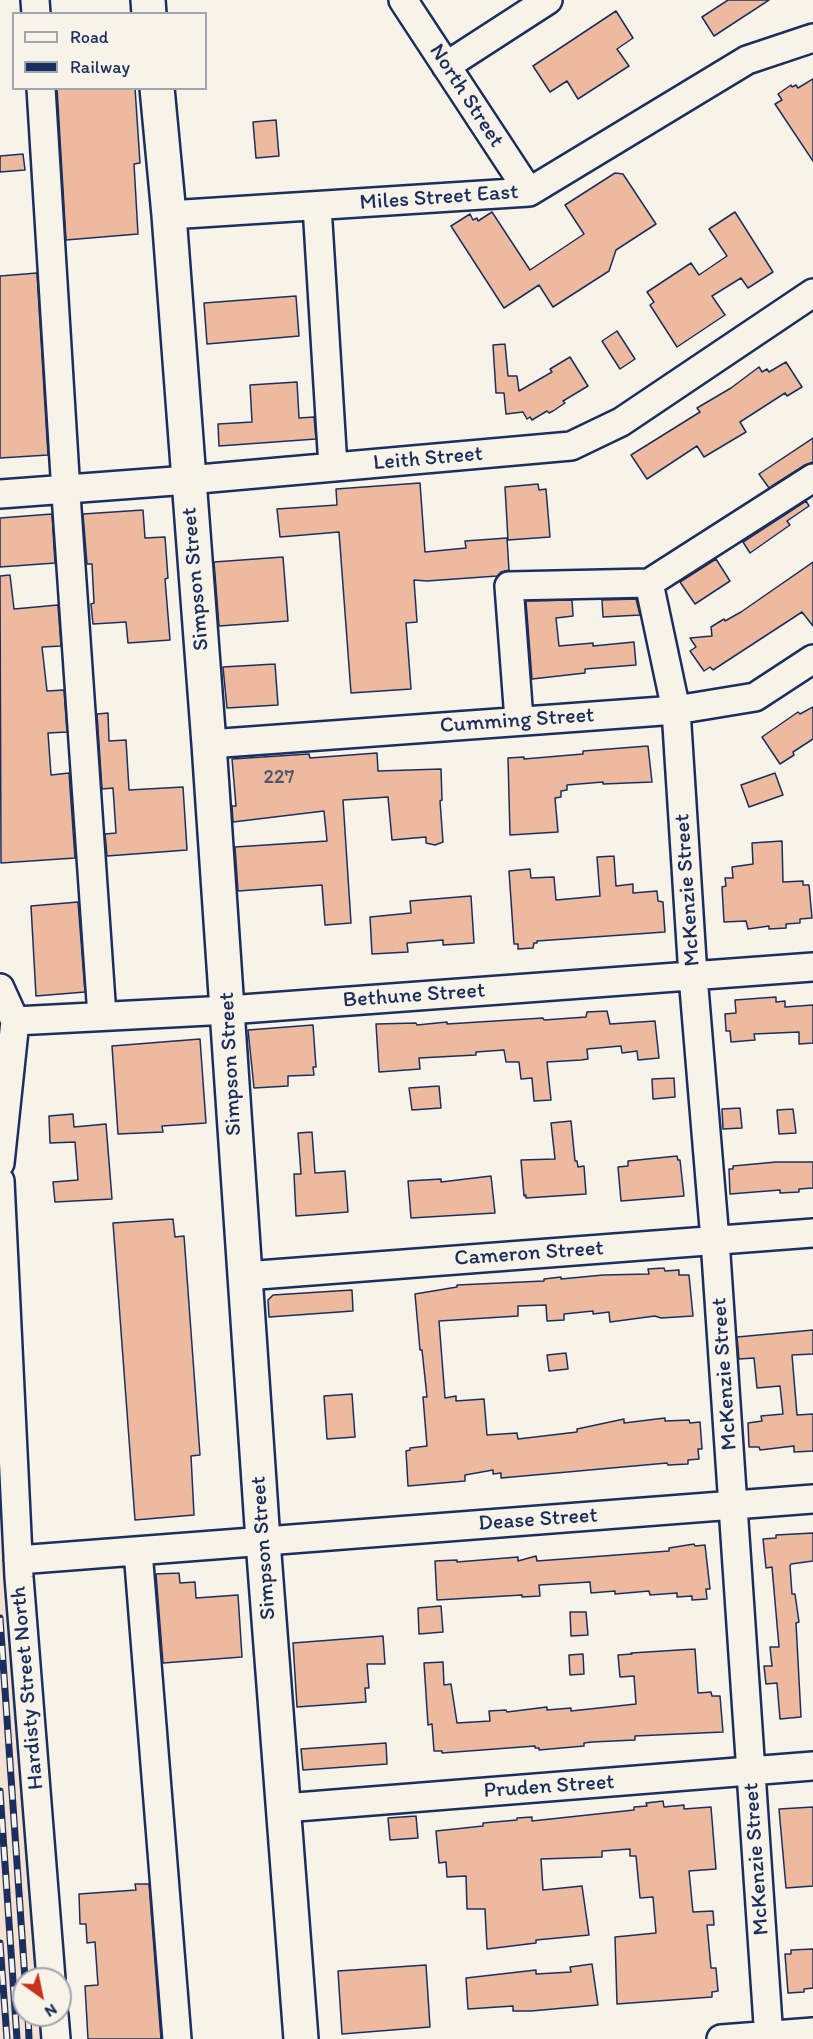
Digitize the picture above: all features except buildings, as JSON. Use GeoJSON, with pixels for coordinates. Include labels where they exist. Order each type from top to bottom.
{"type":"FeatureCollection","features":[{"type":"Feature","properties":{"kind":"main road","name":"Simpson Street"},"geometry":{"type":"LineString","coordinates":[[157,90],[169,215],[209,744],[263,1541],[300,2039]]}},
{"type":"Feature","properties":{"kind":"street","name":"North Street"},"geometry":{"type":"LineString","coordinates":[[403,0],[529,192]]}},
{"type":"Feature","properties":{"kind":"street"},"geometry":{"type":"LineString","coordinates":[[446,66],[548,0]]}},
{"type":"Feature","properties":{"kind":"street","name":"Miles Street East"},"geometry":{"type":"LineString","coordinates":[[169,215],[529,192],[747,60],[813,38]]}},
{"type":"Feature","properties":{"kind":"street"},"geometry":{"type":"LineString","coordinates":[[41,90],[102,1016]]}},
{"type":"Feature","properties":{"kind":"street"},"geometry":{"type":"LineString","coordinates":[[317,206],[333,467]]}},
{"type":"Feature","properties":{"kind":"street","name":"Leith Street"},"geometry":{"type":"LineString","coordinates":[[0,494],[571,446],[621,422],[813,293]]}},
{"type":"Feature","properties":{"kind":"street"},"geometry":{"type":"LineString","coordinates":[[519,720],[509,586],[649,583],[813,478]]}},
{"type":"Feature","properties":{"kind":"street","name":"McKenzie Street"},"geometry":{"type":"LineString","coordinates":[[649,583],[676,710],[693,976],[716,1240],[768,2037]]}},
{"type":"Feature","properties":{"kind":"street","name":"Cumming Street"},"geometry":{"type":"LineString","coordinates":[[209,744],[676,710],[755,697],[813,659]]}},
{"type":"Feature","properties":{"kind":"street","name":"Bethune Street"},"geometry":{"type":"LineString","coordinates":[[15,1021],[228,1010],[813,967]]}},
{"type":"Feature","properties":{"kind":"street"},"geometry":{"type":"LineString","coordinates":[[0,987],[15,1021],[0,1163]]}},
{"type":"Feature","properties":{"kind":"street","name":"Hardisty Street North"},"geometry":{"type":"LineString","coordinates":[[0,1181],[18,1560],[50,1967]]}},
{"type":"Feature","properties":{"kind":"street","name":"Cameron Street"},"geometry":{"type":"LineString","coordinates":[[246,1276],[813,1233]]}},
{"type":"Feature","properties":{"kind":"street","name":"Dease Street"},"geometry":{"type":"LineString","coordinates":[[18,1560],[813,1499]]}},
{"type":"Feature","properties":{"kind":"street"},"geometry":{"type":"LineString","coordinates":[[138,1551],[177,2039]]}},
{"type":"Feature","properties":{"kind":"street","name":"Pruden Street"},"geometry":{"type":"LineString","coordinates":[[284,1808],[813,1766]]}},
{"type":"Feature","properties":{"kind":"street"},"geometry":{"type":"LineString","coordinates":[[721,2039],[813,2032]]}},
{"type":"Feature","properties":{"kind":"shaded area"},"geometry":{"type":"Polygon","coordinates":[[[0,1496],[35,1967],[12,1967],[12,2027],[39,2027],[40,2039],[0,2039],[0,1496]]]}},
{"type":"Feature","properties":{"kind":"railway"},"geometry":{"type":"LineString","coordinates":[[0,1618],[24,1967]]}},
{"type":"Feature","properties":{"kind":"railway"},"geometry":{"type":"LineString","coordinates":[[0,1791],[17,2039]]}},
{"type":"Feature","properties":{"kind":"railway"},"geometry":{"type":"LineString","coordinates":[[0,1943],[7,2039]]}},
{"type":"Feature","properties":{"kind":"railway"},"geometry":{"type":"LineString","coordinates":[[28,2027],[29,2039]]}}]}
